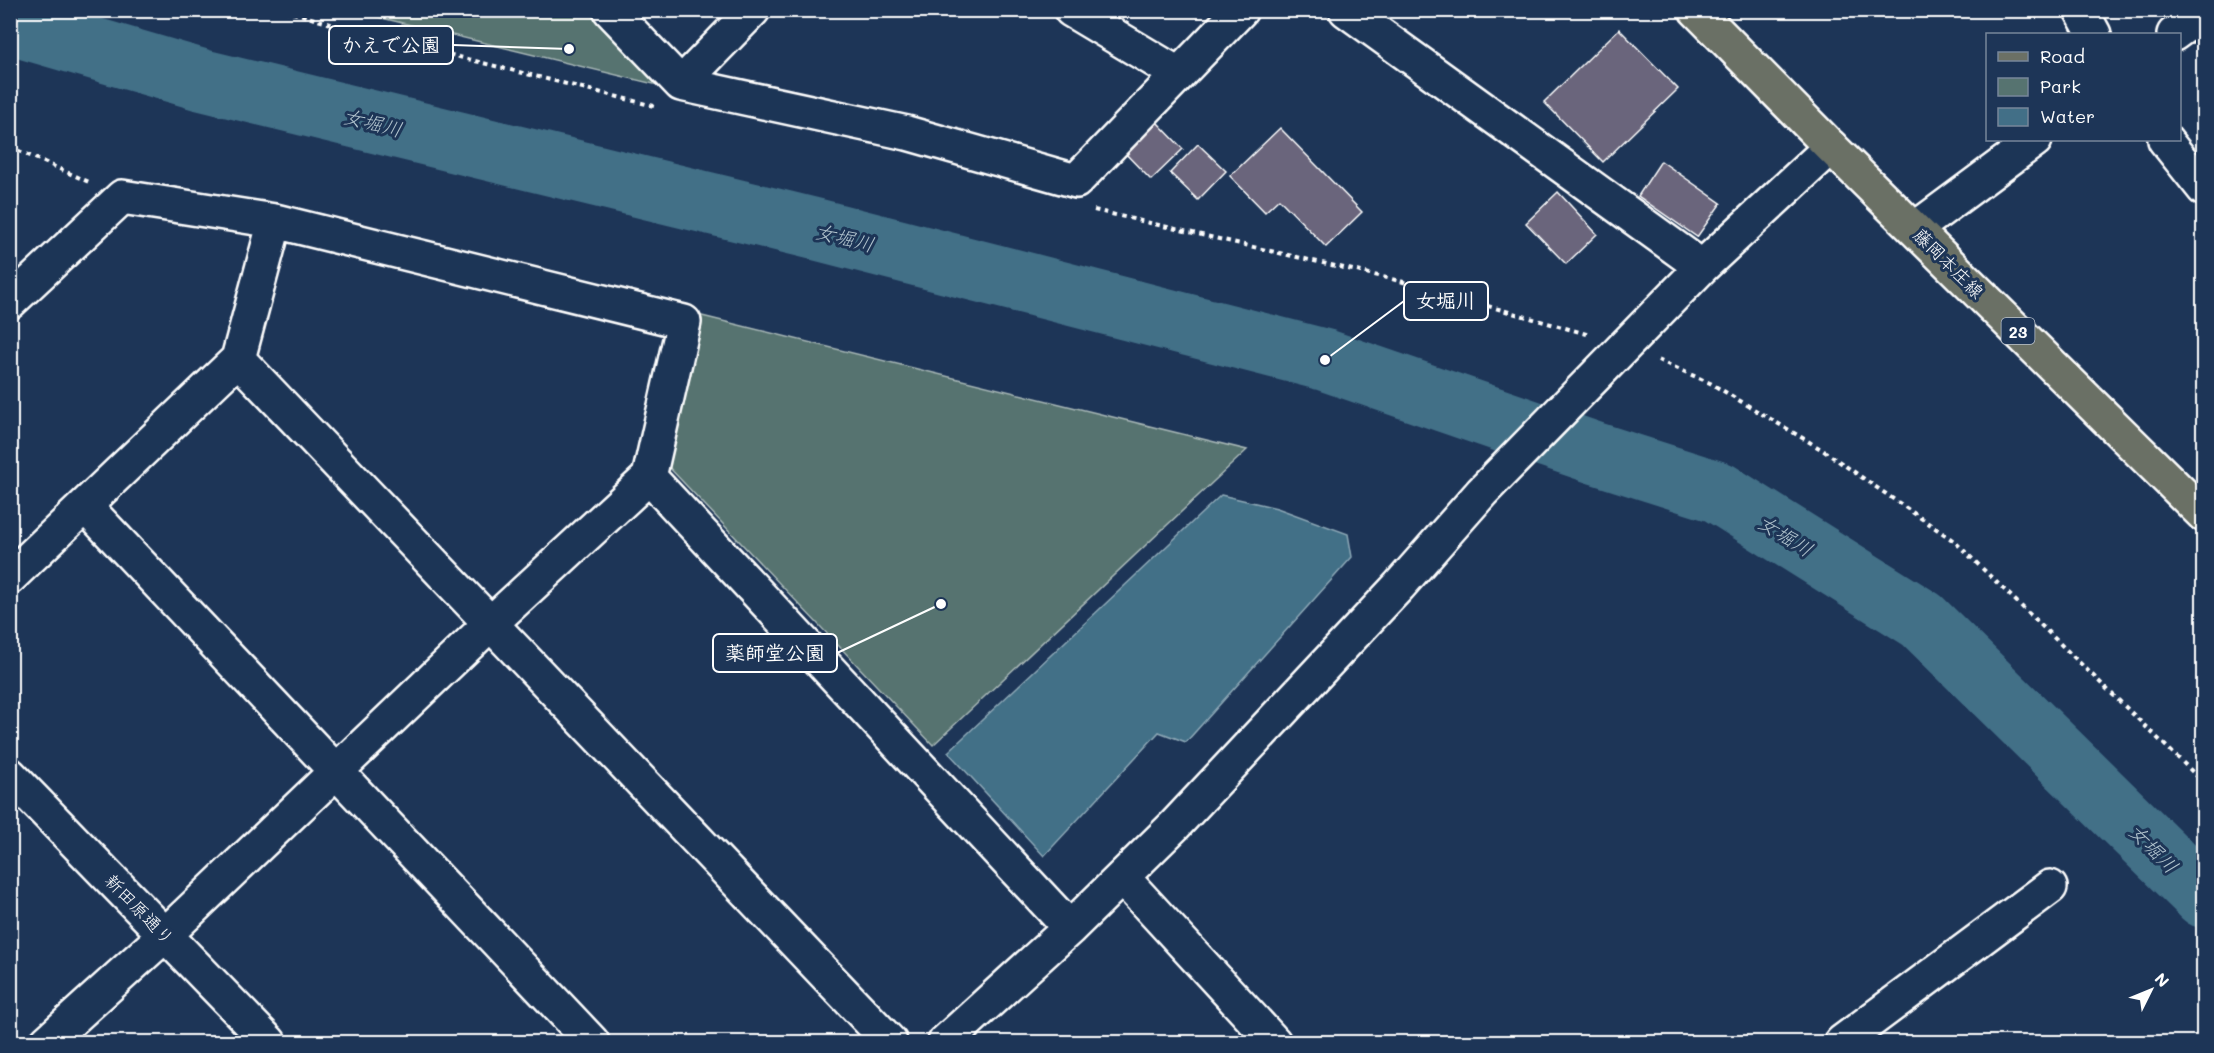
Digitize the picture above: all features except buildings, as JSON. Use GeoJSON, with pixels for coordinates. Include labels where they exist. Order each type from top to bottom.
{"type":"FeatureCollection","features":[{"type":"Feature","properties":{"kind":"main road","name":"藤岡本庄線"},"geometry":{"type":"LineString","coordinates":[[1696,10],[1831,147],[2204,514]]}},
{"type":"Feature","properties":{"kind":"street"},"geometry":{"type":"LineString","coordinates":[[610,10],[671,96],[907,133],[1076,181],[1241,10]]}},
{"type":"Feature","properties":{"kind":"street"},"geometry":{"type":"LineString","coordinates":[[671,96],[753,10]]}},
{"type":"Feature","properties":{"kind":"street"},"geometry":{"type":"LineString","coordinates":[[1071,10],[1178,75]]}},
{"type":"Feature","properties":{"kind":"street"},"geometry":{"type":"LineString","coordinates":[[1346,10],[1702,267]]}},
{"type":"Feature","properties":{"kind":"street"},"geometry":{"type":"LineString","coordinates":[[2081,10],[2093,33]]}},
{"type":"Feature","properties":{"kind":"street"},"geometry":{"type":"LineString","coordinates":[[2175,33],[2204,12]]}},
{"type":"Feature","properties":{"kind":"street"},"geometry":{"type":"LineString","coordinates":[[1915,229],[2034,141]]}},
{"type":"Feature","properties":{"kind":"street"},"geometry":{"type":"LineString","coordinates":[[2166,141],[2204,189]]}},
{"type":"Feature","properties":{"kind":"street"},"geometry":{"type":"LineString","coordinates":[[945,1042],[1070,928],[1175,825],[1400,586],[1482,492],[1702,267],[1831,147]]}},
{"type":"Feature","properties":{"kind":"street"},"geometry":{"type":"LineString","coordinates":[[10,303],[122,197],[275,221],[684,322],[649,477],[490,624],[165,935],[47,1042]]}},
{"type":"Feature","properties":{"kind":"street"},"geometry":{"type":"LineString","coordinates":[[10,577],[238,359],[275,221]]}},
{"type":"Feature","properties":{"kind":"street"},"geometry":{"type":"LineString","coordinates":[[238,359],[890,1042]]}},
{"type":"Feature","properties":{"kind":"street"},"geometry":{"type":"LineString","coordinates":[[649,477],[1070,928]]}},
{"type":"Feature","properties":{"kind":"street"},"geometry":{"type":"LineString","coordinates":[[85,506],[592,1042]]}},
{"type":"Feature","properties":{"kind":"street","name":"新田原通り"},"geometry":{"type":"LineString","coordinates":[[10,775],[269,1042]]}},
{"type":"Feature","properties":{"kind":"street"},"geometry":{"type":"LineString","coordinates":[[1122,877],[1274,1042]]}},
{"type":"Feature","properties":{"kind":"street"},"geometry":{"type":"LineString","coordinates":[[1842,1042],[2050,887]]}},
{"type":"Feature","properties":{"kind":"path"},"geometry":{"type":"LineString","coordinates":[[284,10],[360,32],[671,96]]}},
{"type":"Feature","properties":{"kind":"path"},"geometry":{"type":"LineString","coordinates":[[10,147],[122,197]]}},
{"type":"Feature","properties":{"kind":"path"},"geometry":{"type":"LineString","coordinates":[[1083,208],[1400,281],[1710,383],[1811,443],[1954,541],[2204,783]]}},
{"type":"Feature","properties":{"kind":"green space"},"geometry":{"type":"Polygon","coordinates":[[[353,11],[590,11],[666,87],[353,11]]]}},
{"type":"Feature","properties":{"kind":"green space"},"geometry":{"type":"Polygon","coordinates":[[[698,315],[1247,450],[933,745],[664,462],[698,315]]]}},
{"type":"Feature","properties":{"kind":"water"},"geometry":{"type":"Polygon","coordinates":[[[1221,495],[1277,508],[1348,534],[1352,557],[1186,742],[1159,732],[1044,856],[948,752],[1221,495]]]}},
{"type":"Feature","properties":{"kind":"waterway","name":"女堀川"},"geometry":{"type":"LineString","coordinates":[[10,24],[202,80],[819,230],[1325,360],[1595,453],[1718,492],[1922,620],[2204,897]]}},
{"type":"Feature","properties":{"kind":"place","name":"かえで公園"},"geometry":{"type":"Point","coordinates":[569,49]}},
{"type":"Feature","properties":{"kind":"place","name":"女堀川"},"geometry":{"type":"Point","coordinates":[1325,360]}},
{"type":"Feature","properties":{"kind":"place","name":"薬師堂公園"},"geometry":{"type":"Point","coordinates":[941,604]}}]}
